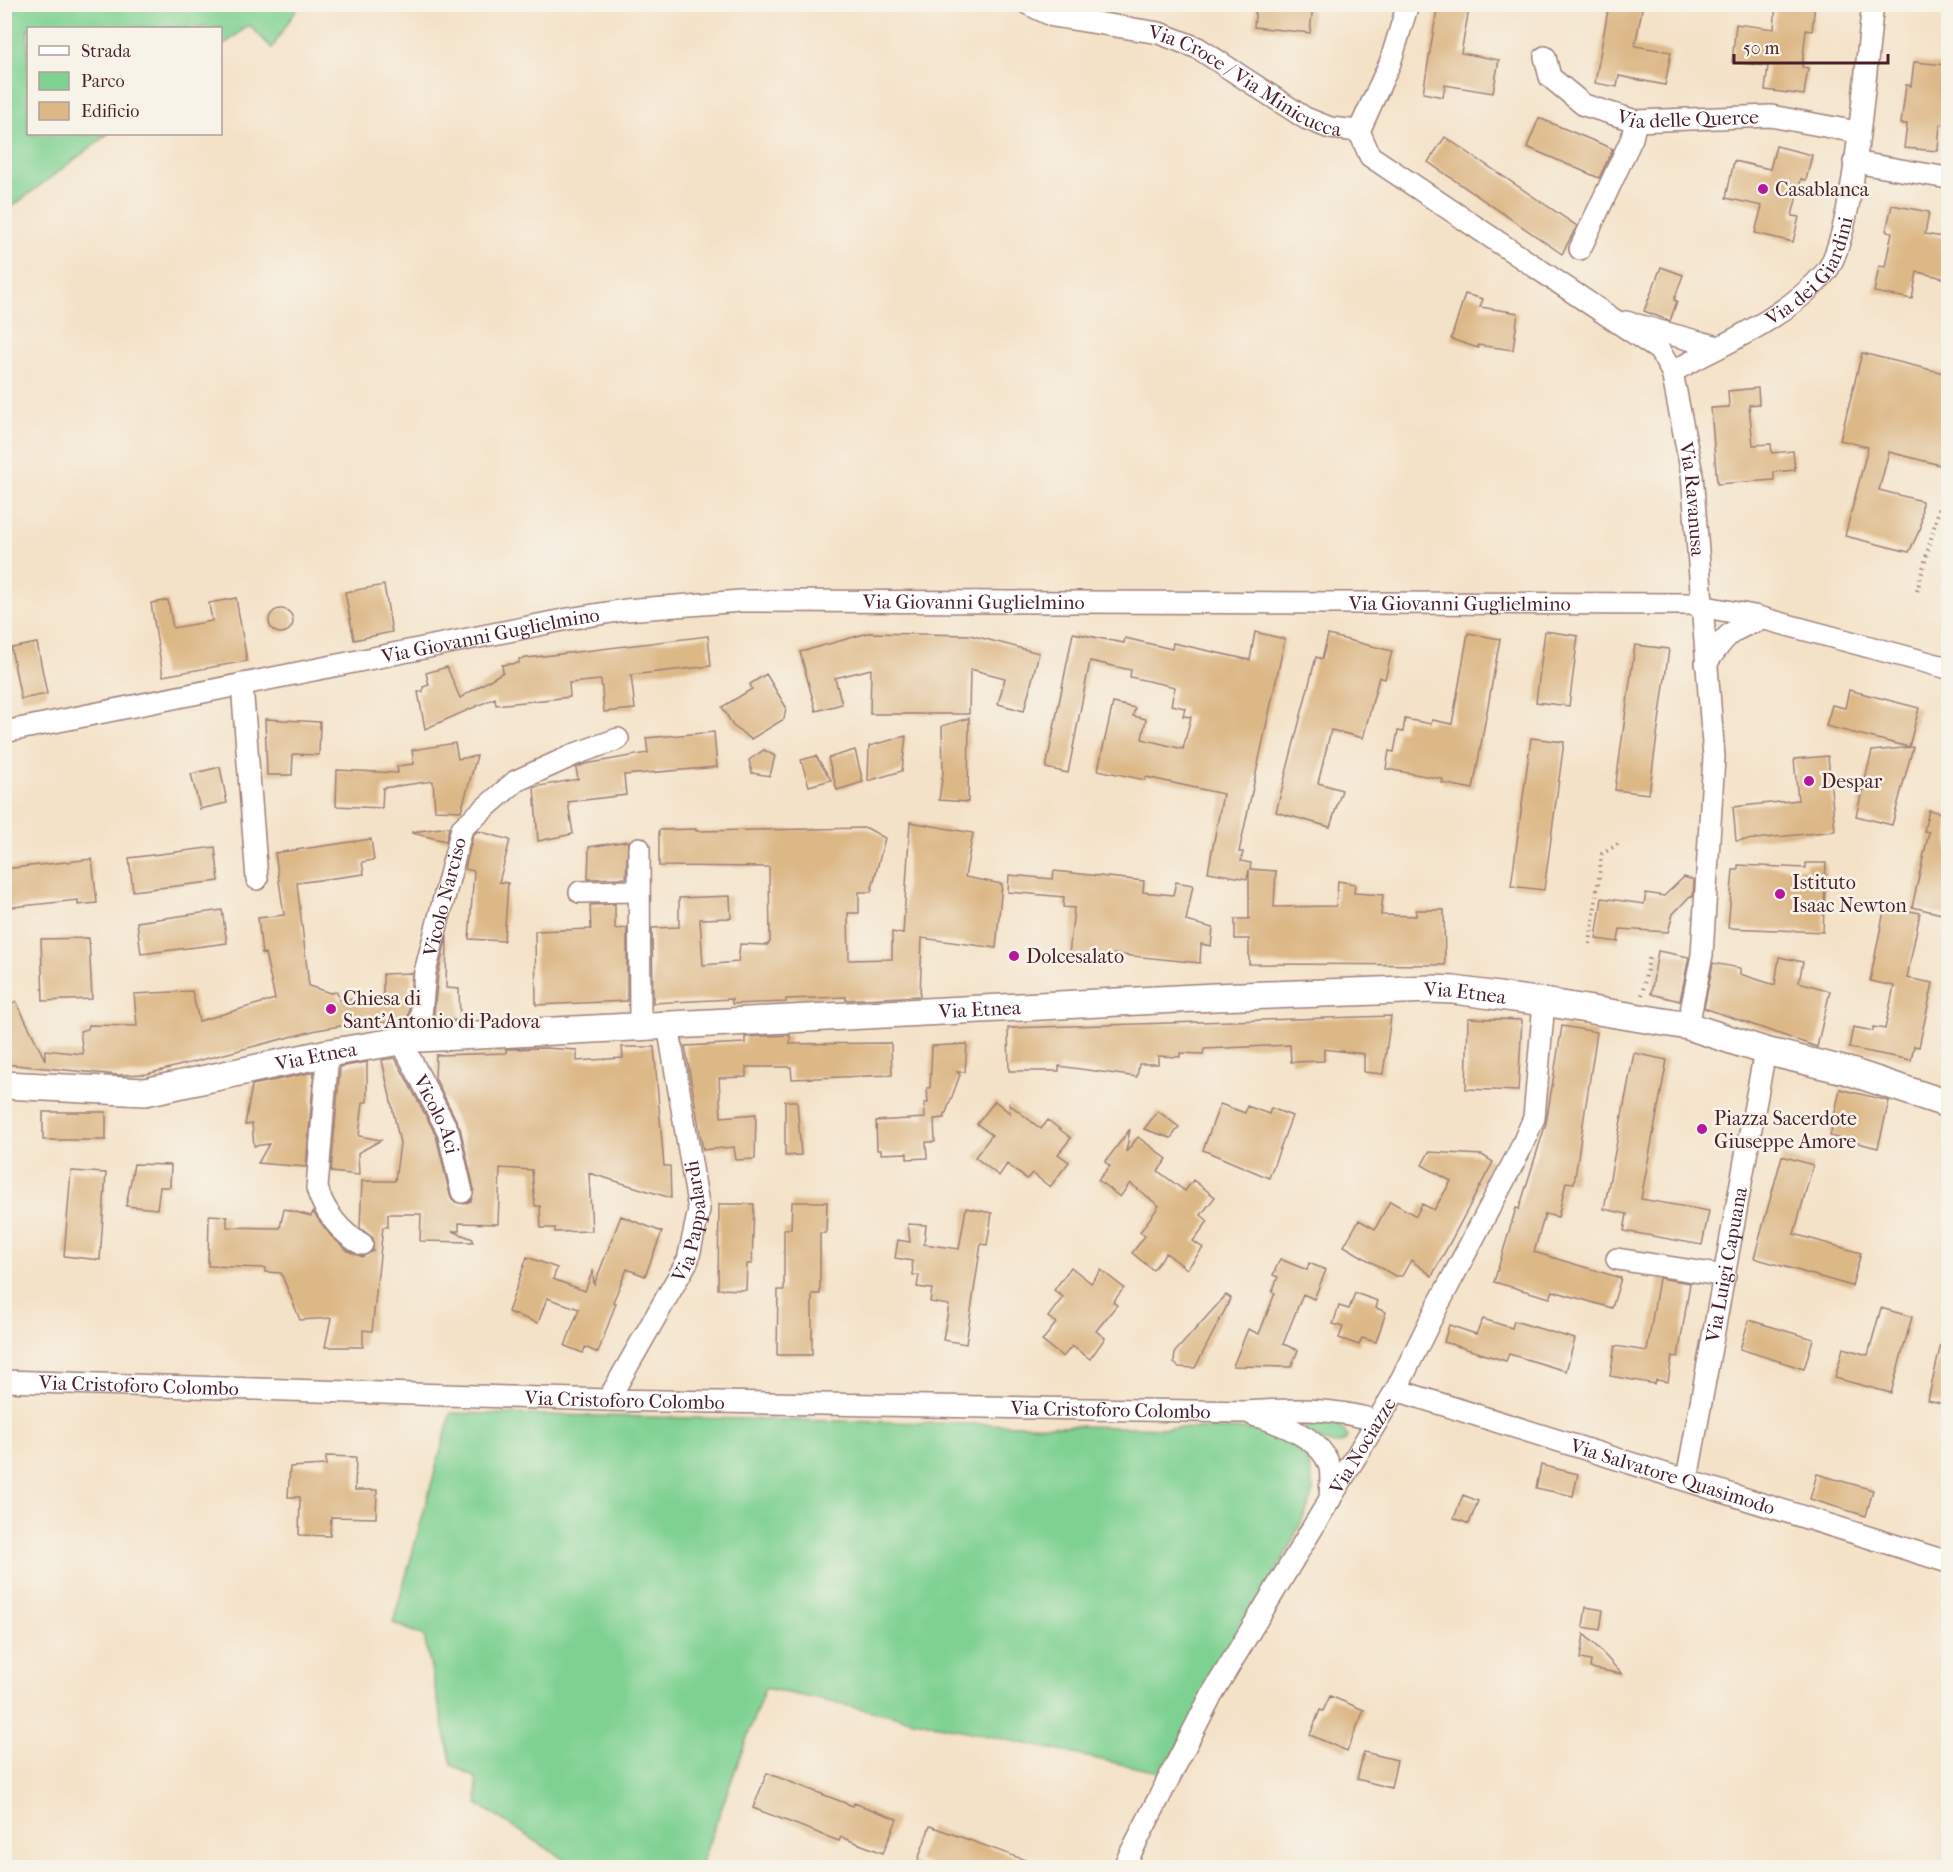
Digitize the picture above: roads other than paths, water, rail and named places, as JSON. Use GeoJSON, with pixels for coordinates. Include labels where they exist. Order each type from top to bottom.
{"type":"FeatureCollection","features":[{"type":"Feature","properties":{"kind":"main road","name":"Via Etnea"},"geometry":{"type":"LineString","coordinates":[[4,1085],[145,1092],[328,1053],[410,1039],[1215,997],[1431,989],[1544,1002],[1688,1026],[1765,1051],[1848,1071],[1948,1104]]}},
{"type":"Feature","properties":{"kind":"street","name":"Via Croce / Via Minicucca"},"geometry":{"type":"LineString","coordinates":[[1028,4],[1053,15],[1159,33],[1198,48],[1305,118],[1330,128],[1359,132]]}},
{"type":"Feature","properties":{"kind":"street"},"geometry":{"type":"LineString","coordinates":[[1359,132],[1390,63],[1408,4]]}},
{"type":"Feature","properties":{"kind":"street","name":"Via dei Giardini"},"geometry":{"type":"LineString","coordinates":[[1672,372],[1782,311],[1809,289],[1827,270],[1840,243],[1854,162],[1873,4]]}},
{"type":"Feature","properties":{"kind":"street","name":"Via delle Querce"},"geometry":{"type":"LineString","coordinates":[[1545,57],[1550,77],[1584,105],[1636,121],[1771,116],[1857,132]]}},
{"type":"Feature","properties":{"kind":"street"},"geometry":{"type":"LineString","coordinates":[[1580,249],[1632,138],[1636,121]]}},
{"type":"Feature","properties":{"kind":"street","name":"Via Ravanusa"},"geometry":{"type":"LineString","coordinates":[[1359,132],[1370,156],[1659,350],[1672,372],[1692,474],[1700,606],[1714,757],[1702,955],[1688,1026]]}},
{"type":"Feature","properties":{"kind":"street"},"geometry":{"type":"LineString","coordinates":[[1854,162],[1948,178]]}},
{"type":"Feature","properties":{"kind":"street"},"geometry":{"type":"LineString","coordinates":[[1609,317],[1718,347]]}},
{"type":"Feature","properties":{"kind":"street","name":"Via Giovanni Guglielmino"},"geometry":{"type":"LineString","coordinates":[[4,732],[568,619],[684,604],[741,601],[1629,602],[1700,606],[1765,619],[1948,668]]}},
{"type":"Feature","properties":{"kind":"street"},"geometry":{"type":"LineString","coordinates":[[1706,664],[1725,637],[1734,630],[1765,619]]}},
{"type":"Feature","properties":{"kind":"street"},"geometry":{"type":"LineString","coordinates":[[242,684],[257,879]]}},
{"type":"Feature","properties":{"kind":"street","name":"Vicolo Narciso"},"geometry":{"type":"LineString","coordinates":[[410,1039],[462,828],[516,782],[618,739]]}},
{"type":"Feature","properties":{"kind":"street"},"geometry":{"type":"LineString","coordinates":[[639,848],[640,1026]]}},
{"type":"Feature","properties":{"kind":"street"},"geometry":{"type":"LineString","coordinates":[[580,892],[639,891]]}},
{"type":"Feature","properties":{"kind":"street","name":"Via Nociazze"},"geometry":{"type":"LineString","coordinates":[[1123,1868],[1212,1694],[1396,1390],[1437,1305],[1520,1152],[1534,1118],[1544,1002]]}},
{"type":"Feature","properties":{"kind":"street","name":"Via Pappalardi"},"geometry":{"type":"LineString","coordinates":[[608,1400],[688,1260],[699,1210],[668,1025]]}},
{"type":"Feature","properties":{"kind":"street","name":"Vicolo Aci"},"geometry":{"type":"LineString","coordinates":[[410,1039],[448,1131],[462,1192]]}},
{"type":"Feature","properties":{"kind":"street","name":"Via Luigi Capuana"},"geometry":{"type":"LineString","coordinates":[[1687,1479],[1765,1051]]}},
{"type":"Feature","properties":{"kind":"street"},"geometry":{"type":"LineString","coordinates":[[328,1053],[317,1188],[321,1202],[348,1238],[362,1244]]}},
{"type":"Feature","properties":{"kind":"street"},"geometry":{"type":"LineString","coordinates":[[1617,1259],[1725,1276]]}},
{"type":"Feature","properties":{"kind":"street","name":"Via Cristoforo Colombo"},"geometry":{"type":"LineString","coordinates":[[4,1381],[439,1404],[608,1400],[1244,1412]]}},
{"type":"Feature","properties":{"kind":"street","name":"Via Salvatore Quasimodo"},"geometry":{"type":"LineString","coordinates":[[1396,1390],[1948,1562]]}},
{"type":"Feature","properties":{"kind":"street"},"geometry":{"type":"LineString","coordinates":[[1244,1412],[1298,1408],[1336,1411],[1377,1421]]}},
{"type":"Feature","properties":{"kind":"street"},"geometry":{"type":"LineString","coordinates":[[1244,1412],[1277,1422],[1310,1440],[1329,1462],[1330,1500]]}},
{"type":"Feature","properties":{"kind":"street"},"geometry":{"type":"LineString","coordinates":[[1329,1462],[1354,1458]]}},
{"type":"Feature","properties":{"kind":"place","name":"Casablanca"},"geometry":{"type":"Point","coordinates":[1763,189]}},
{"type":"Feature","properties":{"kind":"place","name":"Despar"},"geometry":{"type":"Point","coordinates":[1809,781]}},
{"type":"Feature","properties":{"kind":"place","name":"Istituto Isaac Newton"},"geometry":{"type":"Point","coordinates":[1780,894]}},
{"type":"Feature","properties":{"kind":"place","name":"Dolcesalato"},"geometry":{"type":"Point","coordinates":[1014,956]}},
{"type":"Feature","properties":{"kind":"place","name":"Chiesa di Sant'Antonio di Padova"},"geometry":{"type":"Point","coordinates":[331,1009]}},
{"type":"Feature","properties":{"kind":"place","name":"Piazza Sacerdote Giuseppe Amore"},"geometry":{"type":"Point","coordinates":[1702,1129]}}]}
